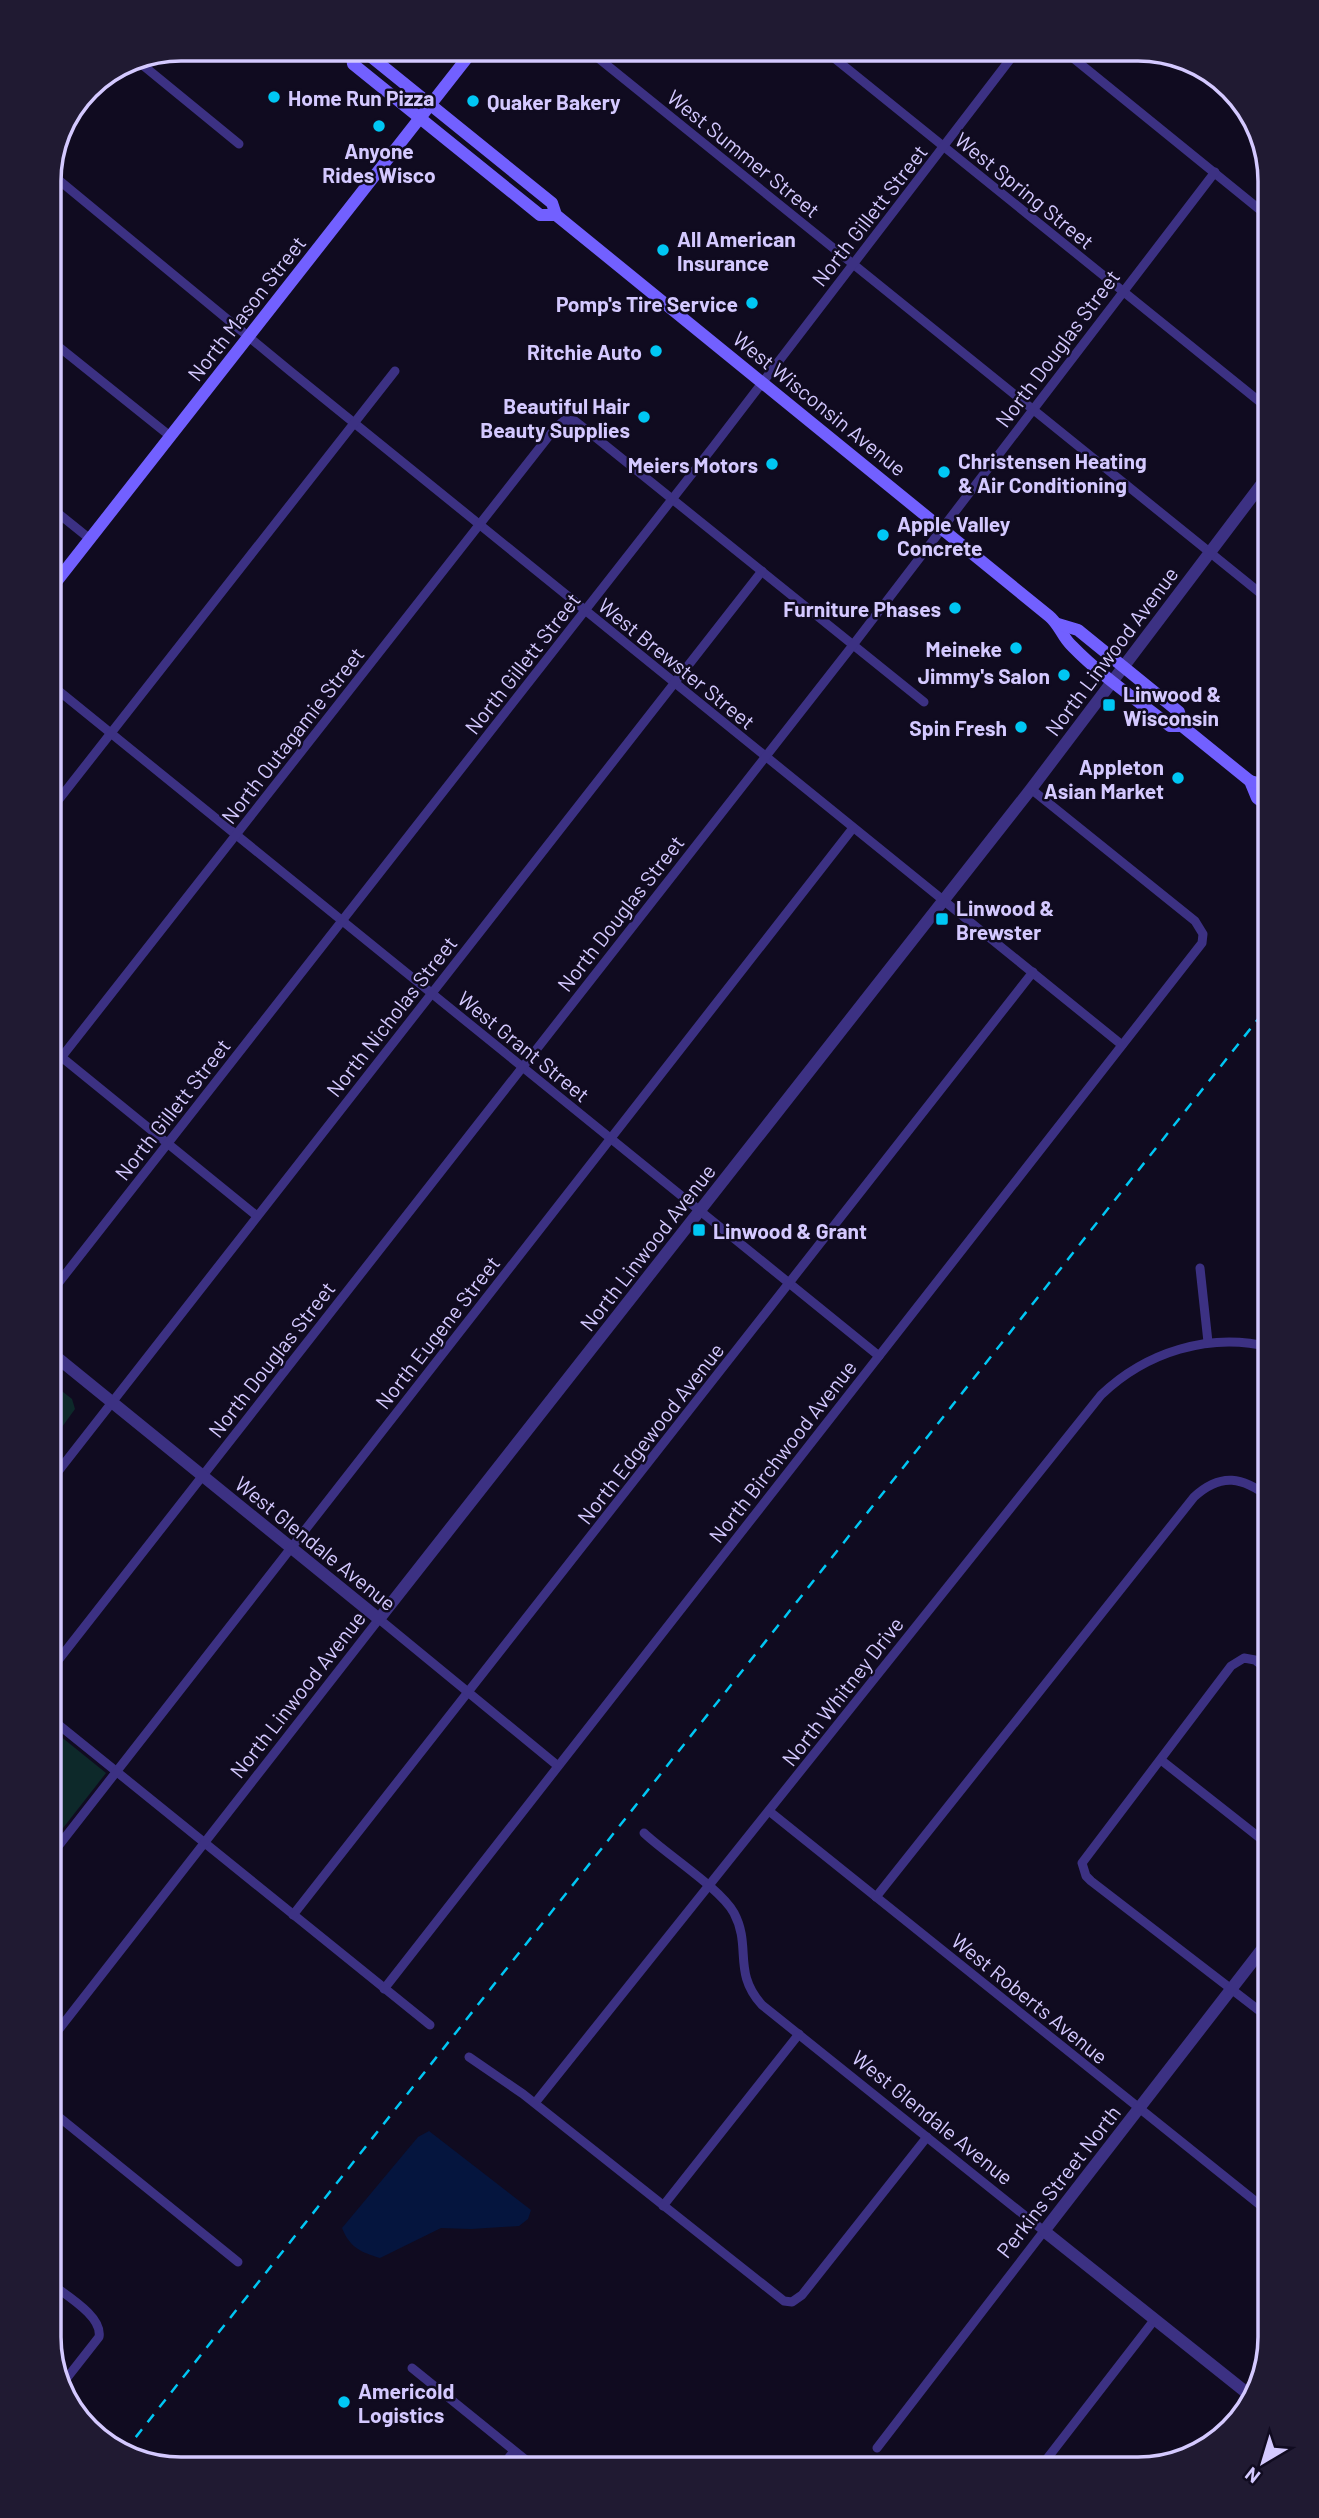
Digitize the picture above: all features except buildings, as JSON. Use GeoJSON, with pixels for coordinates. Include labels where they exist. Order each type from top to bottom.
{"type":"FeatureCollection","features":[{"type":"Feature","properties":{"kind":"main road","name":"West Wisconsin Avenue"},"geometry":{"type":"LineString","coordinates":[[376,61],[552,203],[556,215],[1058,624],[1069,645],[1170,726],[1182,726]]}},
{"type":"Feature","properties":{"kind":"main road","name":"North Mason Street"},"geometry":{"type":"LineString","coordinates":[[62,575],[464,61]]}},
{"type":"Feature","properties":{"kind":"main road","name":"West Wisconsin Avenue"},"geometry":{"type":"LineString","coordinates":[[353,64],[540,215],[556,215]]}},
{"type":"Feature","properties":{"kind":"main road"},"geometry":{"type":"LineString","coordinates":[[353,64],[366,65],[416,104],[430,105]]}},
{"type":"Feature","properties":{"kind":"main road"},"geometry":{"type":"LineString","coordinates":[[420,118],[440,125],[510,180],[535,190]]}},
{"type":"Feature","properties":{"kind":"main road","name":"West Wisconsin Avenue"},"geometry":{"type":"LineString","coordinates":[[1058,624],[1078,630],[1179,712],[1182,726],[1250,781],[1258,783]]}},
{"type":"Feature","properties":{"kind":"main road","name":"West Wisconsin Avenue"},"geometry":{"type":"LineString","coordinates":[[1250,781],[1258,799]]}},
{"type":"Feature","properties":{"kind":"street","name":"West Summer Street"},"geometry":{"type":"LineString","coordinates":[[602,61],[1258,591]]}},
{"type":"Feature","properties":{"kind":"street","name":"West Spring Street"},"geometry":{"type":"LineString","coordinates":[[839,62],[1258,400]]}},
{"type":"Feature","properties":{"kind":"street","name":"North Gillett Street"},"geometry":{"type":"LineString","coordinates":[[61,1279],[672,499],[1008,62]]}},
{"type":"Feature","properties":{"kind":"street"},"geometry":{"type":"LineString","coordinates":[[1078,62],[1258,208]]}},
{"type":"Feature","properties":{"kind":"street"},"geometry":{"type":"LineString","coordinates":[[145,67],[239,144]]}},
{"type":"Feature","properties":{"kind":"street","name":"North Douglas Street"},"geometry":{"type":"LineString","coordinates":[[61,1656],[853,645],[1215,173]]}},
{"type":"Feature","properties":{"kind":"street","name":"West Brewster Street"},"geometry":{"type":"LineString","coordinates":[[62,182],[354,423],[1122,1045]]}},
{"type":"Feature","properties":{"kind":"street"},"geometry":{"type":"LineString","coordinates":[[62,349],[170,436]]}},
{"type":"Feature","properties":{"kind":"street"},"geometry":{"type":"LineString","coordinates":[[62,796],[396,371]]}},
{"type":"Feature","properties":{"kind":"street","name":"North Outagamie Street"},"geometry":{"type":"LineString","coordinates":[[62,1057],[556,427],[565,419],[579,424],[672,499]]}},
{"type":"Feature","properties":{"kind":"street","name":"North Linwood Avenue"},"geometry":{"type":"LineString","coordinates":[[61,2027],[1031,789],[1258,489]]}},
{"type":"Feature","properties":{"kind":"street"},"geometry":{"type":"LineString","coordinates":[[672,499],[924,702]]}},
{"type":"Feature","properties":{"kind":"street"},"geometry":{"type":"LineString","coordinates":[[62,516],[90,539]]}},
{"type":"Feature","properties":{"kind":"street","name":"North Nicholas Street"},"geometry":{"type":"LineString","coordinates":[[61,1467],[762,571]]}},
{"type":"Feature","properties":{"kind":"street","name":"West Grant Street"},"geometry":{"type":"LineString","coordinates":[[62,693],[879,1356]]}},
{"type":"Feature","properties":{"kind":"street","name":"North Birchwood Avenue"},"geometry":{"type":"LineString","coordinates":[[384,1989],[1202,943],[1203,934],[1195,921],[1031,789]]}},
{"type":"Feature","properties":{"kind":"street","name":"North Eugene Street"},"geometry":{"type":"LineString","coordinates":[[61,1842],[853,828]]}},
{"type":"Feature","properties":{"kind":"street","name":"North Edgewood Avenue"},"geometry":{"type":"LineString","coordinates":[[293,1915],[1033,972]]}},
{"type":"Feature","properties":{"kind":"street"},"geometry":{"type":"LineString","coordinates":[[62,1057],[257,1216]]}},
{"type":"Feature","properties":{"kind":"street"},"geometry":{"type":"LineString","coordinates":[[1200,1268],[1208,1342]]}},
{"type":"Feature","properties":{"kind":"street","name":"North Whitney Drive"},"geometry":{"type":"LineString","coordinates":[[535,2103],[1101,1395],[1125,1374],[1181,1348],[1208,1342],[1239,1342],[1258,1346]]}},
{"type":"Feature","properties":{"kind":"street","name":"West Glendale Avenue"},"geometry":{"type":"LineString","coordinates":[[61,1361],[558,1766]]}},
{"type":"Feature","properties":{"kind":"street"},"geometry":{"type":"LineString","coordinates":[[876,1897],[1202,1490],[1221,1481],[1245,1482],[1258,1489]]}},
{"type":"Feature","properties":{"kind":"street"},"geometry":{"type":"LineString","coordinates":[[1258,1662],[1244,1658],[1231,1666],[1082,1863],[1083,1870],[1091,1881],[1258,2010]]}},
{"type":"Feature","properties":{"kind":"street"},"geometry":{"type":"LineString","coordinates":[[61,1727],[430,2025]]}},
{"type":"Feature","properties":{"kind":"street"},"geometry":{"type":"LineString","coordinates":[[1161,1760],[1258,1837]]}},
{"type":"Feature","properties":{"kind":"street","name":"West Roberts Avenue"},"geometry":{"type":"LineString","coordinates":[[769,1811],[1258,2203]]}},
{"type":"Feature","properties":{"kind":"street","name":"West Glendale Avenue"},"geometry":{"type":"LineString","coordinates":[[644,1833],[730,1906],[742,1932],[743,1969],[750,1989],[762,2005],[1245,2391]]}},
{"type":"Feature","properties":{"kind":"street","name":"Perkins Street North"},"geometry":{"type":"LineString","coordinates":[[877,2448],[1258,1954]]}},
{"type":"Feature","properties":{"kind":"street"},"geometry":{"type":"LineString","coordinates":[[663,2206],[799,2035]]}},
{"type":"Feature","properties":{"kind":"street"},"geometry":{"type":"LineString","coordinates":[[469,2057],[535,2103],[784,2301],[792,2302],[802,2295],[927,2137]]}},
{"type":"Feature","properties":{"kind":"street"},"geometry":{"type":"LineString","coordinates":[[61,2119],[238,2262]]}},
{"type":"Feature","properties":{"kind":"street"},"geometry":{"type":"LineString","coordinates":[[61,2292],[92,2316],[99,2324],[100,2330],[99,2337],[68,2376]]}},
{"type":"Feature","properties":{"kind":"street"},"geometry":{"type":"LineString","coordinates":[[1048,2457],[1155,2319]]}},
{"type":"Feature","properties":{"kind":"street"},"geometry":{"type":"LineString","coordinates":[[412,2368],[521,2456]]}},
{"type":"Feature","properties":{"kind":"street"},"geometry":{"type":"LineString","coordinates":[[510,2456],[514,2451]]}},
{"type":"Feature","properties":{"kind":"green space"},"geometry":{"type":"Polygon","coordinates":[[[61,1391],[72,1399],[75,1409],[61,1428],[61,1391]]]}},
{"type":"Feature","properties":{"kind":"green space"},"geometry":{"type":"Polygon","coordinates":[[[61,1737],[106,1773],[61,1830],[61,1737]]]}},
{"type":"Feature","properties":{"kind":"water"},"geometry":{"type":"Polygon","coordinates":[[[429,2131],[531,2210],[528,2219],[519,2226],[441,2228],[380,2258],[362,2251],[353,2245],[342,2228],[418,2137],[429,2131]]]}},
{"type":"Feature","properties":{"kind":"railway"},"geometry":{"type":"LineString","coordinates":[[130,2445],[1258,1019]]}},
{"type":"Feature","properties":{"kind":"place","name":"Home Run Pizza"},"geometry":{"type":"Point","coordinates":[274,97]}},
{"type":"Feature","properties":{"kind":"place","name":"Quaker Bakery"},"geometry":{"type":"Point","coordinates":[473,101]}},
{"type":"Feature","properties":{"kind":"place","name":"Anyone Rides Wisco"},"geometry":{"type":"Point","coordinates":[379,126]}},
{"type":"Feature","properties":{"kind":"place","name":"All American Insurance"},"geometry":{"type":"Point","coordinates":[663,250]}},
{"type":"Feature","properties":{"kind":"place","name":"Pomp's Tire Service"},"geometry":{"type":"Point","coordinates":[752,303]}},
{"type":"Feature","properties":{"kind":"place","name":"Ritchie Auto"},"geometry":{"type":"Point","coordinates":[656,351]}},
{"type":"Feature","properties":{"kind":"place","name":"Beautiful Hair Beauty Supplies"},"geometry":{"type":"Point","coordinates":[644,417]}},
{"type":"Feature","properties":{"kind":"place","name":"Meiers Motors"},"geometry":{"type":"Point","coordinates":[772,464]}},
{"type":"Feature","properties":{"kind":"place","name":"Christensen Heating & Air Conditioning"},"geometry":{"type":"Point","coordinates":[944,472]}},
{"type":"Feature","properties":{"kind":"place","name":"Apple Valley Concrete"},"geometry":{"type":"Point","coordinates":[883,535]}},
{"type":"Feature","properties":{"kind":"place","name":"Furniture Phases"},"geometry":{"type":"Point","coordinates":[955,608]}},
{"type":"Feature","properties":{"kind":"place","name":"Meineke"},"geometry":{"type":"Point","coordinates":[1016,648]}},
{"type":"Feature","properties":{"kind":"place","name":"Jimmy's Salon"},"geometry":{"type":"Point","coordinates":[1064,675]}},
{"type":"Feature","properties":{"kind":"place","name":"Linwood & Wisconsin"},"geometry":{"type":"Point","coordinates":[1109,705]}},
{"type":"Feature","properties":{"kind":"place","name":"Spin Fresh"},"geometry":{"type":"Point","coordinates":[1021,727]}},
{"type":"Feature","properties":{"kind":"place","name":"Appleton Asian Market"},"geometry":{"type":"Point","coordinates":[1178,778]}},
{"type":"Feature","properties":{"kind":"place","name":"Linwood & Brewster"},"geometry":{"type":"Point","coordinates":[942,919]}},
{"type":"Feature","properties":{"kind":"place","name":"Linwood & Grant"},"geometry":{"type":"Point","coordinates":[699,1230]}},
{"type":"Feature","properties":{"kind":"place","name":"Americold Logistics"},"geometry":{"type":"Point","coordinates":[344,2402]}}]}
